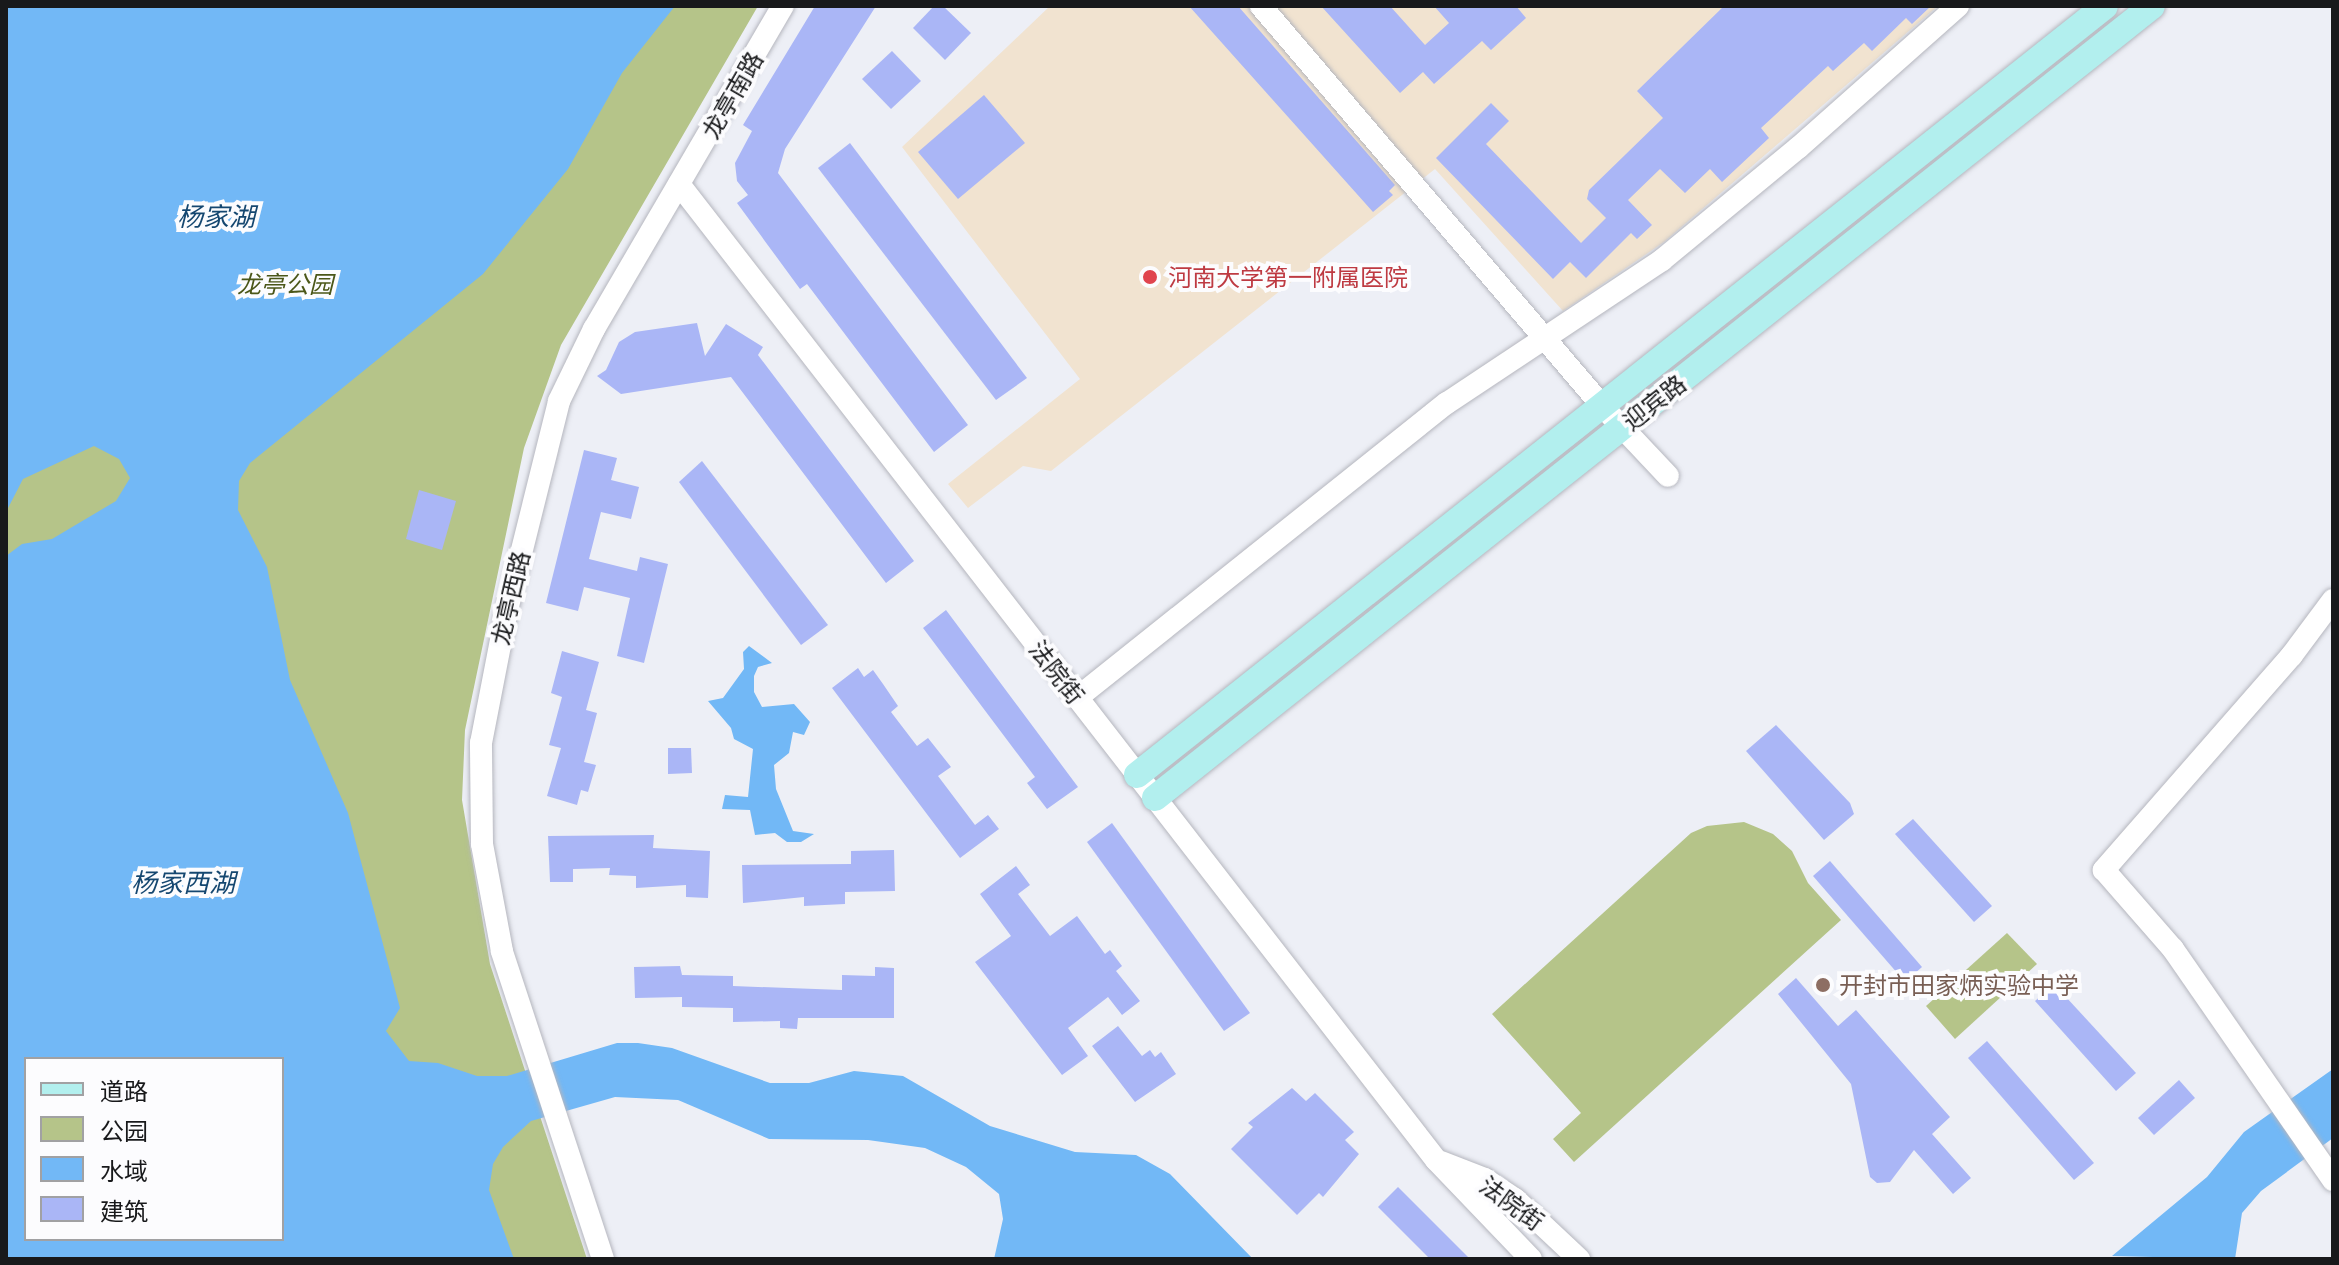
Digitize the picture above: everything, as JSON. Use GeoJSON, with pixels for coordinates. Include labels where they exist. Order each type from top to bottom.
{"type":"FeatureCollection","features":[{"type":"Feature","properties":{"kind":"main road","name":"迎宾路"},"geometry":{"type":"LineString","coordinates":[[1155,798],[2105,6]]}},
{"type":"Feature","properties":{"kind":"main road","name":"迎宾路"},"geometry":{"type":"LineString","coordinates":[[1137,775],[1613,418],[2152,6]]}},
{"type":"Feature","properties":{"kind":"street","name":"龙亭南路"},"geometry":{"type":"LineString","coordinates":[[679,184],[783,6]]}},
{"type":"Feature","properties":{"kind":"street"},"geometry":{"type":"LineString","coordinates":[[1261,6],[1613,418],[1668,476]]}},
{"type":"Feature","properties":{"kind":"street"},"geometry":{"type":"LineString","coordinates":[[1077,698],[1447,403],[1662,260],[1958,6]]}},
{"type":"Feature","properties":{"kind":"street","name":"法院街"},"geometry":{"type":"LineString","coordinates":[[679,184],[1436,1160],[1531,1259]]}},
{"type":"Feature","properties":{"kind":"street","name":"龙亭西路"},"geometry":{"type":"LineString","coordinates":[[603,1259],[502,951],[482,844],[481,743],[487,701],[559,401],[594,329],[679,184]]}},
{"type":"Feature","properties":{"kind":"street"},"geometry":{"type":"LineString","coordinates":[[2333,600],[2292,655],[2104,870],[2173,949],[2333,1180]]}},
{"type":"Feature","properties":{"kind":"street","name":"法院街"},"geometry":{"type":"LineString","coordinates":[[1436,1160],[1485,1179],[1515,1199],[1579,1259]]}},
{"type":"Feature","properties":{"kind":"shaded area","name":"河南大学第一附属医院"},"geometry":{"type":"Polygon","coordinates":[[[1050,6],[1938,6],[1664,242],[1563,311],[1435,169],[1051,471],[1023,466],[968,508],[948,484],[1080,379],[902,147],[1050,6]]]}},
{"type":"Feature","properties":{"kind":"green space","name":"龙亭公园"},"geometry":{"type":"Polygon","coordinates":[[[6,6],[758,6],[561,345],[524,448],[465,730],[462,800],[490,964],[587,1259],[6,1259],[6,6]]]}},
{"type":"Feature","properties":{"kind":"green space"},"geometry":{"type":"Polygon","coordinates":[[[1744,822],[1773,834],[1792,851],[1808,883],[1841,920],[1574,1162],[1553,1139],[1581,1113],[1492,1014],[1691,833],[1707,826],[1744,822]]]}},
{"type":"Feature","properties":{"kind":"green space"},"geometry":{"type":"Polygon","coordinates":[[[2007,933],[2037,964],[1955,1039],[1926,1006],[2007,933]]]}},
{"type":"Feature","properties":{"kind":"water","name":"龙亭公园"},"geometry":{"type":"Polygon","coordinates":[[[6,6],[675,6],[622,73],[568,169],[483,274],[250,463],[239,481],[238,510],[267,567],[290,680],[348,813],[400,1008],[386,1031],[409,1061],[438,1063],[477,1076],[507,1076],[617,1043],[638,1043],[672,1048],[770,1083],[809,1083],[854,1071],[903,1076],[990,1126],[1075,1152],[1136,1155],[1170,1174],[1253,1259],[994,1259],[1003,1219],[999,1194],[966,1167],[925,1148],[868,1140],[769,1139],[678,1100],[615,1097],[531,1121],[503,1147],[493,1164],[489,1190],[514,1259],[6,1259],[6,556],[22,544],[52,539],[116,501],[130,478],[119,459],[94,446],[23,479],[6,512],[6,6]]]}},
{"type":"Feature","properties":{"kind":"water"},"geometry":{"type":"Polygon","coordinates":[[[749,646],[772,663],[758,667],[754,676],[754,692],[762,707],[794,704],[810,722],[804,735],[793,732],[789,753],[774,765],[776,789],[793,831],[814,834],[801,842],[787,842],[775,833],[755,835],[750,810],[722,809],[725,795],[748,797],[753,749],[734,739],[731,728],[708,701],[723,698],[744,669],[743,652],[749,646]]]}},
{"type":"Feature","properties":{"kind":"water"},"geometry":{"type":"Polygon","coordinates":[[[2333,1069],[2333,1138],[2261,1191],[2242,1213],[2235,1259],[2112,1256],[2207,1177],[2244,1132],[2333,1069]]]}},
{"type":"Feature","properties":{"kind":"building"},"geometry":{"type":"Polygon","coordinates":[[[815,6],[876,6],[785,149],[778,173],[968,425],[934,452],[807,284],[800,289],[737,203],[748,195],[737,181],[735,163],[752,131],[743,125],[815,6]]]}},
{"type":"Feature","properties":{"kind":"building"},"geometry":{"type":"Polygon","coordinates":[[[934,6],[943,6],[971,33],[945,60],[913,28],[934,6]]]}},
{"type":"Feature","properties":{"kind":"building"},"geometry":{"type":"Polygon","coordinates":[[[1189,6],[1238,6],[1395,185],[1389,191],[1393,195],[1373,212],[1189,6]]]}},
{"type":"Feature","properties":{"kind":"building"},"geometry":{"type":"Polygon","coordinates":[[[1321,6],[1390,6],[1425,45],[1449,23],[1434,6],[1516,6],[1526,18],[1491,50],[1482,41],[1434,84],[1423,72],[1400,93],[1321,6]]]}},
{"type":"Feature","properties":{"kind":"building"},"geometry":{"type":"Polygon","coordinates":[[[1724,6],[1931,6],[1912,24],[1906,18],[1872,51],[1864,43],[1833,71],[1828,66],[1761,128],[1769,138],[1722,182],[1710,169],[1685,193],[1660,169],[1628,200],[1652,225],[1637,239],[1631,233],[1586,278],[1570,262],[1553,279],[1436,158],[1491,103],[1509,121],[1486,144],[1581,243],[1606,218],[1587,199],[1589,190],[1663,118],[1637,91],[1724,6]]]}},
{"type":"Feature","properties":{"kind":"building"},"geometry":{"type":"Polygon","coordinates":[[[892,51],[921,81],[891,109],[862,79],[892,51]]]}},
{"type":"Feature","properties":{"kind":"building"},"geometry":{"type":"Polygon","coordinates":[[[984,95],[1025,143],[958,199],[918,152],[984,95]]]}},
{"type":"Feature","properties":{"kind":"building"},"geometry":{"type":"Polygon","coordinates":[[[850,143],[1027,378],[996,400],[818,168],[850,143]]]}},
{"type":"Feature","properties":{"kind":"building"},"geometry":{"type":"Polygon","coordinates":[[[697,323],[705,356],[726,324],[763,347],[758,355],[914,561],[886,583],[731,377],[621,394],[597,376],[606,370],[619,342],[635,332],[697,323]]]}},
{"type":"Feature","properties":{"kind":"building"},"geometry":{"type":"Polygon","coordinates":[[[584,450],[617,458],[611,480],[639,487],[631,519],[601,512],[589,559],[637,571],[640,557],[668,564],[644,663],[617,656],[630,598],[584,587],[578,611],[546,603],[584,450]]]}},
{"type":"Feature","properties":{"kind":"building"},"geometry":{"type":"Polygon","coordinates":[[[702,461],[828,625],[801,645],[679,482],[702,461]]]}},
{"type":"Feature","properties":{"kind":"building"},"geometry":{"type":"Polygon","coordinates":[[[419,490],[456,501],[442,550],[406,539],[419,490]]]}},
{"type":"Feature","properties":{"kind":"building"},"geometry":{"type":"Polygon","coordinates":[[[946,610],[1078,787],[1047,809],[1027,783],[1035,777],[923,628],[946,610]]]}},
{"type":"Feature","properties":{"kind":"building"},"geometry":{"type":"Polygon","coordinates":[[[562,651],[599,662],[586,710],[597,713],[584,762],[596,765],[588,792],[581,790],[577,805],[547,796],[561,748],[549,745],[562,697],[551,693],[562,651]]]}},
{"type":"Feature","properties":{"kind":"building"},"geometry":{"type":"Polygon","coordinates":[[[858,668],[864,677],[873,670],[898,706],[891,712],[917,746],[928,738],[951,767],[938,776],[975,825],[988,815],[999,829],[960,858],[832,688],[858,668]]]}},
{"type":"Feature","properties":{"kind":"building"},"geometry":{"type":"Polygon","coordinates":[[[1776,725],[1850,803],[1854,814],[1824,840],[1746,751],[1776,725]]]}},
{"type":"Feature","properties":{"kind":"building"},"geometry":{"type":"Polygon","coordinates":[[[668,748],[691,748],[692,773],[668,774],[668,748]]]}},
{"type":"Feature","properties":{"kind":"building"},"geometry":{"type":"Polygon","coordinates":[[[1913,819],[1992,906],[1974,922],[1895,834],[1913,819]]]}},
{"type":"Feature","properties":{"kind":"building"},"geometry":{"type":"Polygon","coordinates":[[[1112,823],[1250,1013],[1224,1031],[1087,842],[1112,823]]]}},
{"type":"Feature","properties":{"kind":"building"},"geometry":{"type":"Polygon","coordinates":[[[654,835],[653,848],[710,851],[708,898],[686,897],[686,885],[636,888],[636,876],[609,875],[610,868],[573,869],[573,882],[550,882],[548,836],[654,835]]]}},
{"type":"Feature","properties":{"kind":"building"},"geometry":{"type":"Polygon","coordinates":[[[894,850],[895,891],[845,892],[845,904],[804,906],[804,897],[743,903],[742,865],[851,864],[851,851],[894,850]]]}},
{"type":"Feature","properties":{"kind":"building"},"geometry":{"type":"Polygon","coordinates":[[[1830,861],[1922,967],[1905,982],[1813,876],[1830,861]]]}},
{"type":"Feature","properties":{"kind":"building"},"geometry":{"type":"Polygon","coordinates":[[[1016,866],[1030,885],[1018,894],[1050,936],[1077,916],[1105,954],[1110,950],[1122,966],[1116,971],[1140,1001],[1122,1015],[1108,997],[1068,1028],[1088,1056],[1062,1075],[975,962],[1011,936],[980,894],[1016,866]]]}},
{"type":"Feature","properties":{"kind":"building"},"geometry":{"type":"Polygon","coordinates":[[[680,966],[682,975],[733,976],[733,986],[842,990],[842,975],[875,976],[875,967],[894,968],[894,1018],[798,1018],[797,1029],[780,1028],[780,1021],[733,1022],[733,1008],[682,1007],[682,997],[635,998],[634,967],[680,966]]]}},
{"type":"Feature","properties":{"kind":"building"},"geometry":{"type":"Polygon","coordinates":[[[1796,978],[1838,1026],[1856,1010],[1950,1117],[1932,1134],[1971,1178],[1953,1194],[1914,1150],[1890,1182],[1877,1183],[1870,1177],[1851,1084],[1778,994],[1796,978]]]}},
{"type":"Feature","properties":{"kind":"building"},"geometry":{"type":"Polygon","coordinates":[[[2054,984],[2136,1073],[2116,1091],[2035,1001],[2054,984]]]}},
{"type":"Feature","properties":{"kind":"building"},"geometry":{"type":"Polygon","coordinates":[[[1118,1026],[1142,1056],[1150,1050],[1155,1057],[1161,1052],[1176,1074],[1135,1102],[1092,1046],[1118,1026]]]}},
{"type":"Feature","properties":{"kind":"building"},"geometry":{"type":"Polygon","coordinates":[[[1987,1041],[2094,1163],[2074,1180],[1968,1058],[1987,1041]]]}},
{"type":"Feature","properties":{"kind":"building"},"geometry":{"type":"Polygon","coordinates":[[[2179,1080],[2195,1098],[2154,1135],[2138,1118],[2179,1080]]]}},
{"type":"Feature","properties":{"kind":"building"},"geometry":{"type":"Polygon","coordinates":[[[1292,1088],[1306,1101],[1315,1093],[1354,1132],[1345,1140],[1359,1154],[1323,1197],[1319,1193],[1297,1215],[1231,1149],[1253,1127],[1248,1123],[1292,1088]]]}},
{"type":"Feature","properties":{"kind":"building"},"geometry":{"type":"Polygon","coordinates":[[[1398,1187],[1470,1259],[1430,1259],[1378,1207],[1398,1187]]]}},
{"type":"Feature","properties":{"kind":"place","name":"河南大学第一附属医院"},"geometry":{"type":"Point","coordinates":[1150,277]}},
{"type":"Feature","properties":{"kind":"place","name":"开封市田家炳实验中学"},"geometry":{"type":"Point","coordinates":[1823,985]}},
{"type":"Feature","properties":{"kind":"water label","name":"杨家湖"},"geometry":{"type":"Point","coordinates":[216,216]}},
{"type":"Feature","properties":{"kind":"water label","name":"杨家西湖"},"geometry":{"type":"Point","coordinates":[183,882]}}]}
